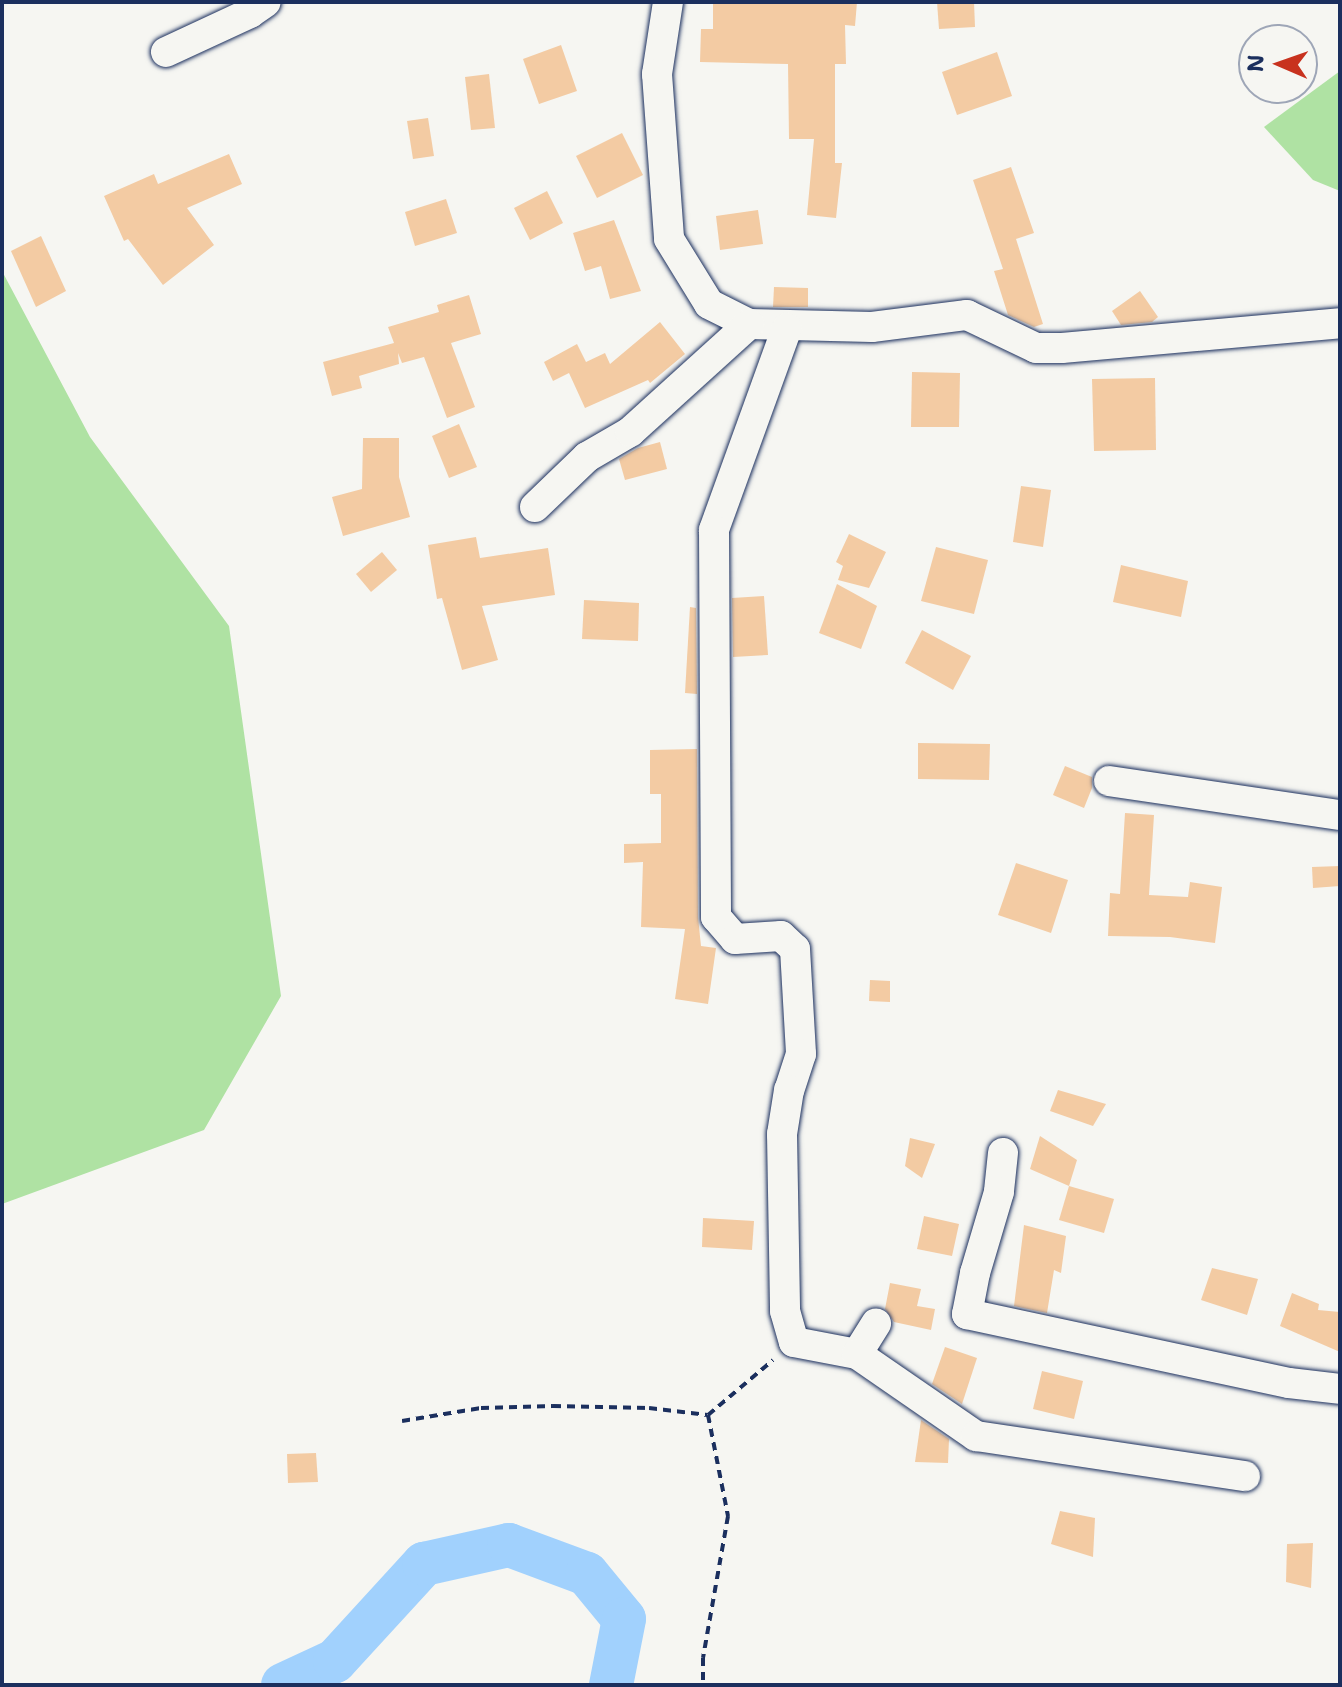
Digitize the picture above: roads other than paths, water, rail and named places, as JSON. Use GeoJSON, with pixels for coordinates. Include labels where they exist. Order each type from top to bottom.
{"type":"FeatureCollection","features":[{"type":"Feature","properties":{"kind":"street"},"geometry":{"type":"LineString","coordinates":[[166,52],[250,13],[266,2]]}},
{"type":"Feature","properties":{"kind":"street"},"geometry":{"type":"LineString","coordinates":[[668,2],[657,74],[669,239],[709,304],[749,324],[787,328],[872,327],[967,315],[1036,348],[1062,348],[1340,323]]}},
{"type":"Feature","properties":{"kind":"street"},"geometry":{"type":"LineString","coordinates":[[535,507],[587,457],[630,432],[749,324]]}},
{"type":"Feature","properties":{"kind":"street"},"geometry":{"type":"LineString","coordinates":[[787,328],[714,530],[716,917],[735,939],[781,936],[795,949],[801,1054],[789,1090],[782,1134],[785,1311],[794,1342],[857,1354],[976,1436],[1245,1476]]}},
{"type":"Feature","properties":{"kind":"street"},"geometry":{"type":"LineString","coordinates":[[1109,781],[1340,815]]}},
{"type":"Feature","properties":{"kind":"street"},"geometry":{"type":"LineString","coordinates":[[1003,1153],[999,1192],[975,1273],[967,1314],[1289,1383],[1340,1389]]}},
{"type":"Feature","properties":{"kind":"street"},"geometry":{"type":"LineString","coordinates":[[857,1354],[876,1324]]}},
{"type":"Feature","properties":{"kind":"waterway"},"geometry":{"type":"LineString","coordinates":[[283,1685],[335,1661],[424,1564],[509,1545],[587,1574],[624,1619],[611,1685]]}}]}
